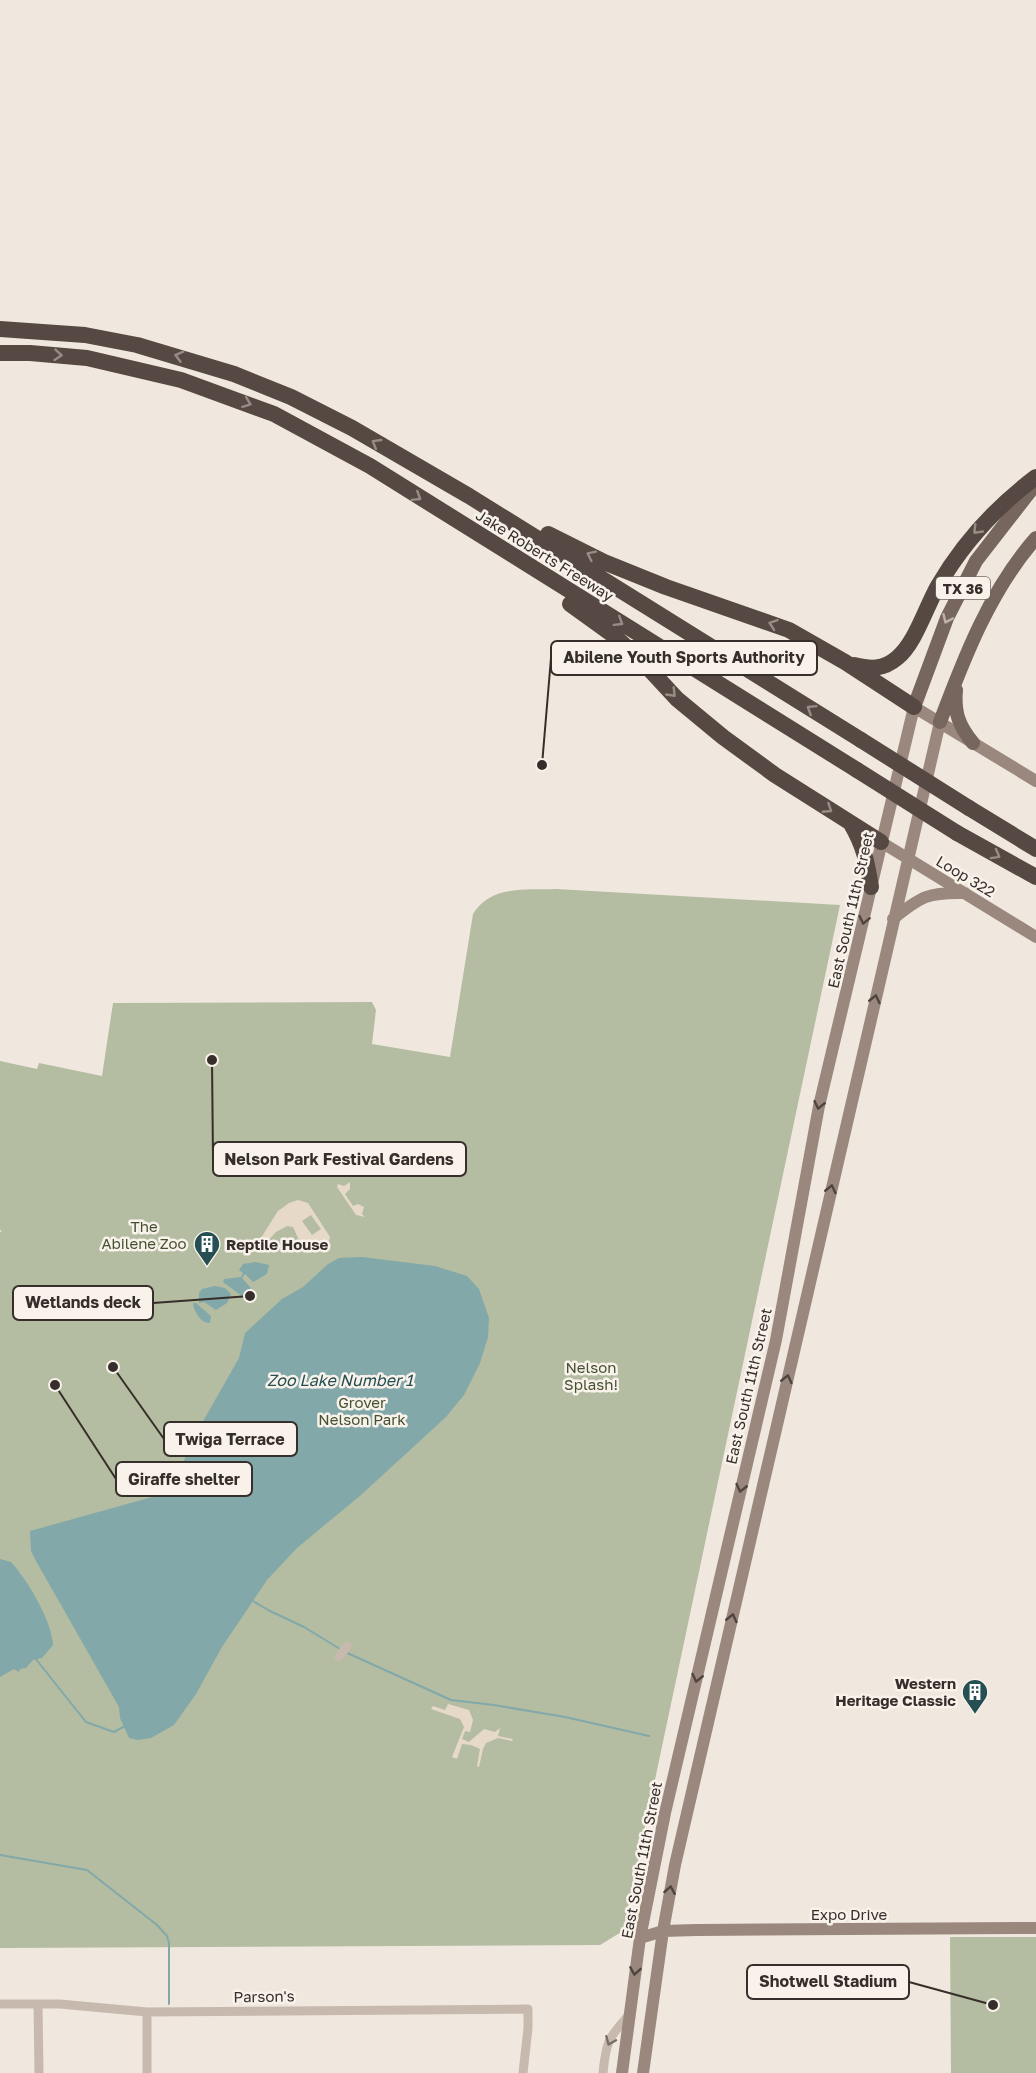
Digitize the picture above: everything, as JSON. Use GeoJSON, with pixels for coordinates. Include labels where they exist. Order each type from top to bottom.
{"type":"FeatureCollection","features":[{"type":"Feature","properties":{"kind":"highway","name":"Jake Roberts Freeway"},"geometry":{"type":"LineString","coordinates":[[0,329],[96,337],[187,358],[291,397],[352,428],[459,491],[1036,849]]}},
{"type":"Feature","properties":{"kind":"highway","name":"Jake Roberts Freeway"},"geometry":{"type":"LineString","coordinates":[[0,353],[87,358],[181,380],[274,414],[339,448],[957,833],[1036,878]]}},
{"type":"Feature","properties":{"kind":"highway"},"geometry":{"type":"LineString","coordinates":[[845,662],[869,669],[884,666],[898,657],[909,643],[955,558],[971,537],[1012,495],[1036,477]]}},
{"type":"Feature","properties":{"kind":"highway"},"geometry":{"type":"LineString","coordinates":[[459,491],[604,562],[666,587],[789,630],[914,706]]}},
{"type":"Feature","properties":{"kind":"highway"},"geometry":{"type":"LineString","coordinates":[[463,526],[613,635],[639,658],[677,699],[723,737],[881,842]]}},
{"type":"Feature","properties":{"kind":"highway"},"geometry":{"type":"LineString","coordinates":[[851,824],[867,857],[871,887]]}},
{"type":"Feature","properties":{"kind":"main road","name":"TX 36"},"geometry":{"type":"LineString","coordinates":[[914,706],[947,618],[976,561],[1036,483]]}},
{"type":"Feature","properties":{"kind":"main road","name":"TX 36"},"geometry":{"type":"LineString","coordinates":[[643,2073],[663,1931],[675,1865],[940,722],[957,676],[982,621],[1019,559],[1036,538]]}},
{"type":"Feature","properties":{"kind":"main road"},"geometry":{"type":"LineString","coordinates":[[957,676],[956,717],[973,743]]}},
{"type":"Feature","properties":{"kind":"main road"},"geometry":{"type":"LineString","coordinates":[[914,706],[1036,780]]}},
{"type":"Feature","properties":{"kind":"main road","name":"East South 11th Street"},"geometry":{"type":"LineString","coordinates":[[622,2073],[640,1938],[665,1813],[776,1340],[819,1106],[914,706]]}},
{"type":"Feature","properties":{"kind":"main road","name":"Loop 322"},"geometry":{"type":"LineString","coordinates":[[881,842],[1036,937]]}},
{"type":"Feature","properties":{"kind":"main road"},"geometry":{"type":"LineString","coordinates":[[893,919],[919,899],[931,894],[965,893]]}},
{"type":"Feature","properties":{"kind":"main road","name":"Expo Drive"},"geometry":{"type":"LineString","coordinates":[[640,1938],[663,1931],[1036,1928]]}},
{"type":"Feature","properties":{"kind":"street"},"geometry":{"type":"LineString","coordinates":[[339,1657],[347,1647]]}},
{"type":"Feature","properties":{"kind":"street","name":"Parson's"},"geometry":{"type":"LineString","coordinates":[[0,2004],[39,2004],[147,2012],[528,2009],[523,2073]]}},
{"type":"Feature","properties":{"kind":"street"},"geometry":{"type":"LineString","coordinates":[[39,2004],[39,2073]]}},
{"type":"Feature","properties":{"kind":"street"},"geometry":{"type":"LineString","coordinates":[[147,2012],[147,2073]]}},
{"type":"Feature","properties":{"kind":"street"},"geometry":{"type":"LineString","coordinates":[[603,2073],[606,2047],[612,2034],[629,2014]]}},
{"type":"Feature","properties":{"kind":"green space","name":"Grover Nelson Park"},"geometry":{"type":"Polygon","coordinates":[[[556,889],[840,905],[623,1931],[600,1945],[0,1948],[0,1232],[2,1231],[0,1230],[0,1061],[37,1069],[39,1063],[102,1076],[113,1003],[372,1002],[376,1010],[372,1044],[450,1057],[473,914],[489,898],[499,894],[521,890],[556,889]]]}},
{"type":"Feature","properties":{"kind":"green space"},"geometry":{"type":"Polygon","coordinates":[[[950,1937],[1036,1937],[1036,2073],[951,2073],[950,1937]]]}},
{"type":"Feature","properties":{"kind":"shaded area"},"geometry":{"type":"Polygon","coordinates":[[[350,1182],[350,1189],[345,1194],[353,1206],[358,1204],[364,1207],[362,1214],[365,1217],[356,1215],[337,1187],[338,1184],[344,1186],[350,1182]]]}},
{"type":"Feature","properties":{"kind":"shaded area"},"geometry":{"type":"Polygon","coordinates":[[[298,1200],[308,1203],[330,1237],[328,1244],[319,1248],[306,1246],[299,1240],[293,1227],[287,1226],[276,1232],[265,1244],[259,1241],[278,1211],[298,1200]],[[311,1215],[302,1221],[312,1235],[321,1229],[311,1215]]]}},
{"type":"Feature","properties":{"kind":"shaded area"},"geometry":{"type":"Polygon","coordinates":[[[448,1704],[469,1710],[473,1720],[470,1732],[465,1731],[462,1739],[469,1742],[484,1729],[495,1732],[500,1728],[498,1736],[513,1739],[512,1741],[498,1738],[486,1743],[479,1767],[477,1766],[480,1749],[471,1745],[462,1744],[457,1759],[452,1757],[464,1727],[460,1719],[431,1709],[433,1706],[445,1710],[448,1704]]]}},
{"type":"Feature","properties":{"kind":"water","name":"Zoo Lake Number 1"},"geometry":{"type":"Polygon","coordinates":[[[362,1257],[435,1266],[467,1276],[479,1289],[489,1318],[488,1337],[480,1363],[464,1395],[446,1417],[361,1495],[297,1548],[267,1580],[174,1725],[151,1738],[138,1740],[129,1738],[120,1718],[119,1707],[31,1551],[30,1531],[163,1494],[176,1484],[189,1446],[239,1358],[245,1333],[282,1299],[303,1287],[328,1264],[339,1258],[362,1257]]]}},
{"type":"Feature","properties":{"kind":"water"},"geometry":{"type":"Polygon","coordinates":[[[256,1262],[269,1265],[267,1274],[253,1282],[245,1274],[242,1278],[251,1288],[242,1296],[223,1282],[224,1279],[241,1277],[243,1273],[239,1270],[243,1264],[256,1262]]]}},
{"type":"Feature","properties":{"kind":"water"},"geometry":{"type":"Polygon","coordinates":[[[215,1286],[225,1288],[231,1294],[227,1303],[216,1310],[204,1302],[199,1303],[199,1293],[202,1289],[215,1286]]]}},
{"type":"Feature","properties":{"kind":"water"},"geometry":{"type":"Polygon","coordinates":[[[193,1303],[211,1316],[210,1323],[198,1316],[193,1303]]]}},
{"type":"Feature","properties":{"kind":"water"},"geometry":{"type":"Polygon","coordinates":[[[0,1559],[11,1562],[31,1589],[48,1624],[53,1645],[42,1658],[33,1660],[26,1668],[20,1669],[19,1672],[14,1669],[0,1677],[0,1559]]]}},
{"type":"Feature","properties":{"kind":"waterway"},"geometry":{"type":"LineString","coordinates":[[251,1600],[304,1627],[340,1649]]}},
{"type":"Feature","properties":{"kind":"waterway"},"geometry":{"type":"LineString","coordinates":[[345,1652],[451,1700],[565,1717],[649,1736]]}},
{"type":"Feature","properties":{"kind":"waterway"},"geometry":{"type":"LineString","coordinates":[[35,1658],[86,1722],[114,1732],[125,1726]]}},
{"type":"Feature","properties":{"kind":"waterway"},"geometry":{"type":"LineString","coordinates":[[0,1855],[87,1870],[157,1925],[167,1936],[169,1943],[169,2004]]}},
{"type":"Feature","properties":{"kind":"place","name":"Abilene Youth Sports Authority"},"geometry":{"type":"Point","coordinates":[542,765]}},
{"type":"Feature","properties":{"kind":"place","name":"Nelson Park Festival Gardens"},"geometry":{"type":"Point","coordinates":[212,1060]}},
{"type":"Feature","properties":{"kind":"place","name":"Reptile House"},"geometry":{"type":"Point","coordinates":[207,1267]}},
{"type":"Feature","properties":{"kind":"place","name":"Wetlands deck"},"geometry":{"type":"Point","coordinates":[250,1296]}},
{"type":"Feature","properties":{"kind":"place","name":"Twiga Terrace"},"geometry":{"type":"Point","coordinates":[113,1367]}},
{"type":"Feature","properties":{"kind":"place","name":"Giraffe shelter"},"geometry":{"type":"Point","coordinates":[55,1385]}},
{"type":"Feature","properties":{"kind":"place","name":"Western Heritage Classic"},"geometry":{"type":"Point","coordinates":[975,1715]}},
{"type":"Feature","properties":{"kind":"place","name":"Shotwell Stadium"},"geometry":{"type":"Point","coordinates":[993,2005]}},
{"type":"Feature","properties":{"kind":"park label","name":"The Abilene Zoo"},"geometry":{"type":"Point","coordinates":[144,1234]}},
{"type":"Feature","properties":{"kind":"park label","name":"Nelson Splash!"},"geometry":{"type":"Point","coordinates":[591,1376]}}]}
